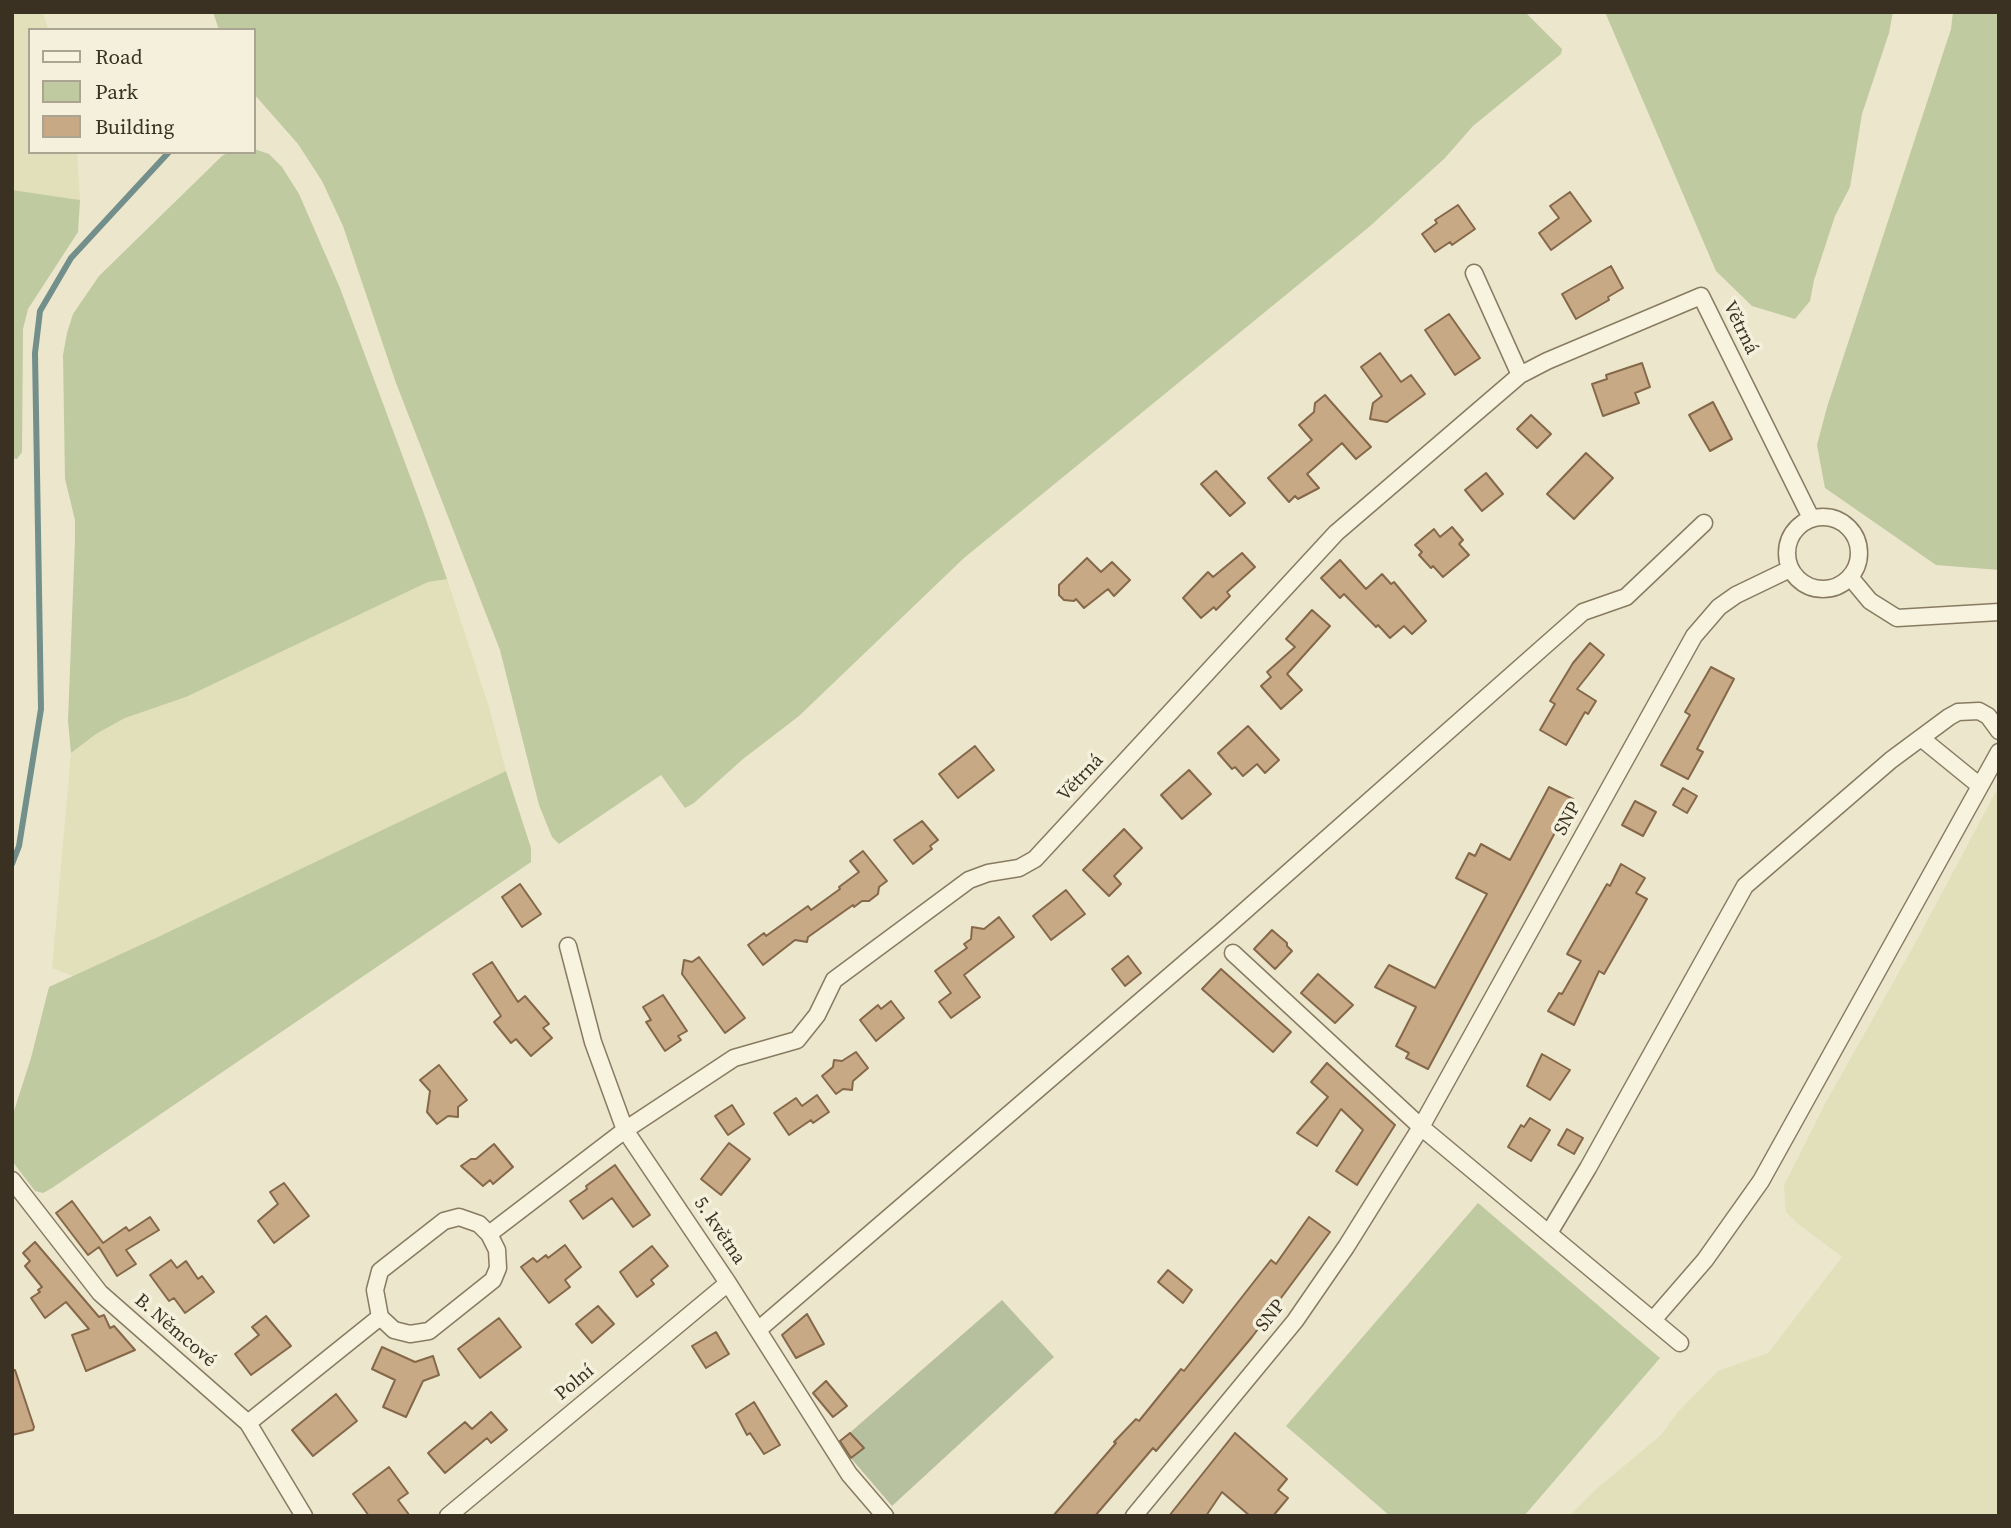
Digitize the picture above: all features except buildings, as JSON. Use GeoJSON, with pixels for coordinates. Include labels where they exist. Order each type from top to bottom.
{"type":"FeatureCollection","features":[{"type":"Feature","properties":{"kind":"street"},"geometry":{"type":"LineString","coordinates":[[1474,273],[1520,375]]}},
{"type":"Feature","properties":{"kind":"street","name":"Větrná"},"geometry":{"type":"LineString","coordinates":[[625,1130],[734,1058],[797,1040],[817,1015],[834,979],[969,880],[988,873],[1019,868],[1035,859],[1335,533],[1520,375],[1547,361],[1701,296],[1811,518]]}},
{"type":"Feature","properties":{"kind":"street"},"geometry":{"type":"LineString","coordinates":[[1811,518],[1840,520],[1852,530],[1859,548],[1859,561],[1850,578],[1840,586],[1826,590],[1812,588],[1800,582],[1790,569],[1786,558],[1788,540],[1799,525],[1811,518]]}},
{"type":"Feature","properties":{"kind":"street"},"geometry":{"type":"LineString","coordinates":[[758,1330],[1222,932],[1583,612],[1626,597],[1704,523]]}},
{"type":"Feature","properties":{"kind":"street","name":"SNP"},"geometry":{"type":"LineString","coordinates":[[1134,1516],[1295,1321],[1346,1247],[1421,1126],[1693,636],[1719,607],[1736,595],[1790,569]]}},
{"type":"Feature","properties":{"kind":"street"},"geometry":{"type":"LineString","coordinates":[[1850,578],[1870,601],[1897,618],[1999,612]]}},
{"type":"Feature","properties":{"kind":"street"},"geometry":{"type":"LineString","coordinates":[[1549,1233],[1745,886],[1891,760],[1949,717],[1958,712],[1979,711],[1989,716],[1999,731]]}},
{"type":"Feature","properties":{"kind":"street"},"geometry":{"type":"LineString","coordinates":[[1920,738],[1980,786]]}},
{"type":"Feature","properties":{"kind":"street"},"geometry":{"type":"LineString","coordinates":[[1653,1320],[1704,1260],[1761,1181],[1999,752]]}},
{"type":"Feature","properties":{"kind":"street","name":"5. května"},"geometry":{"type":"LineString","coordinates":[[568,946],[593,1042],[625,1130],[728,1283],[849,1474],[885,1516]]}},
{"type":"Feature","properties":{"kind":"street"},"geometry":{"type":"LineString","coordinates":[[1233,953],[1421,1126],[1680,1343]]}},
{"type":"Feature","properties":{"kind":"street"},"geometry":{"type":"LineString","coordinates":[[489,1234],[625,1130]]}},
{"type":"Feature","properties":{"kind":"street","name":"B. Němcové"},"geometry":{"type":"LineString","coordinates":[[12,1180],[100,1293],[248,1423],[304,1516]]}},
{"type":"Feature","properties":{"kind":"street"},"geometry":{"type":"LineString","coordinates":[[459,1217],[479,1224],[489,1234],[498,1250],[498,1268],[493,1280],[429,1331],[410,1334],[394,1330],[380,1317],[375,1290],[380,1271],[444,1221],[459,1217]]}},
{"type":"Feature","properties":{"kind":"street","name":"Polní"},"geometry":{"type":"LineString","coordinates":[[448,1516],[728,1283]]}},
{"type":"Feature","properties":{"kind":"street"},"geometry":{"type":"LineString","coordinates":[[248,1423],[380,1317]]}},
{"type":"Feature","properties":{"kind":"green space"},"geometry":{"type":"Polygon","coordinates":[[[12,12],[43,12],[47,28],[28,28],[28,154],[77,154],[80,200],[12,190],[12,12]]]}},
{"type":"Feature","properties":{"kind":"green space"},"geometry":{"type":"Polygon","coordinates":[[[213,12],[1525,12],[1562,49],[1561,54],[1473,126],[1445,158],[1369,227],[964,558],[799,716],[743,759],[694,803],[685,808],[661,775],[559,844],[552,837],[539,805],[500,650],[396,383],[343,226],[322,181],[298,144],[256,96],[256,28],[218,28],[213,12]]]}},
{"type":"Feature","properties":{"kind":"green space"},"geometry":{"type":"Polygon","coordinates":[[[1605,12],[1893,12],[1889,33],[1862,114],[1850,187],[1835,216],[1810,301],[1795,319],[1752,306],[1716,271],[1605,12]]]}},
{"type":"Feature","properties":{"kind":"green space"},"geometry":{"type":"Polygon","coordinates":[[[1953,12],[1999,12],[1999,570],[1936,565],[1825,488],[1817,445],[1827,407],[1951,29],[1953,12]]]}},
{"type":"Feature","properties":{"kind":"green space"},"geometry":{"type":"Polygon","coordinates":[[[256,150],[269,154],[282,167],[299,194],[340,288],[447,579],[428,582],[186,697],[125,718],[96,734],[71,753],[68,721],[75,520],[65,479],[63,355],[67,333],[73,314],[99,276],[222,156],[256,154],[256,150]]]}},
{"type":"Feature","properties":{"kind":"green space"},"geometry":{"type":"Polygon","coordinates":[[[12,190],[80,200],[78,232],[28,309],[23,329],[22,452],[17,459],[12,458],[12,190]]]}},
{"type":"Feature","properties":{"kind":"green space"},"geometry":{"type":"Polygon","coordinates":[[[447,579],[489,707],[506,771],[73,976],[52,968],[71,753],[96,734],[125,718],[186,697],[428,582],[447,579]]]}},
{"type":"Feature","properties":{"kind":"green space"},"geometry":{"type":"Polygon","coordinates":[[[506,771],[531,848],[531,862],[52,1188],[43,1193],[35,1191],[12,1161],[12,1117],[31,1058],[49,987],[506,771]]]}},
{"type":"Feature","properties":{"kind":"green space"},"geometry":{"type":"Polygon","coordinates":[[[1999,786],[1999,1516],[1569,1516],[1596,1489],[1661,1435],[1677,1413],[1718,1371],[1768,1353],[1842,1257],[1786,1212],[1784,1185],[1826,1102],[1999,786]]]}},
{"type":"Feature","properties":{"kind":"green space"},"geometry":{"type":"Polygon","coordinates":[[[1478,1203],[1660,1358],[1524,1516],[1390,1516],[1286,1426],[1478,1203]]]}},
{"type":"Feature","properties":{"kind":"green space"},"geometry":{"type":"Polygon","coordinates":[[[1002,1300],[1054,1357],[892,1506],[838,1443],[1002,1300]]]}},
{"type":"Feature","properties":{"kind":"waterway"},"geometry":{"type":"LineString","coordinates":[[12,864],[19,846],[41,709],[35,353],[40,311],[71,258],[167,154]]}}]}
